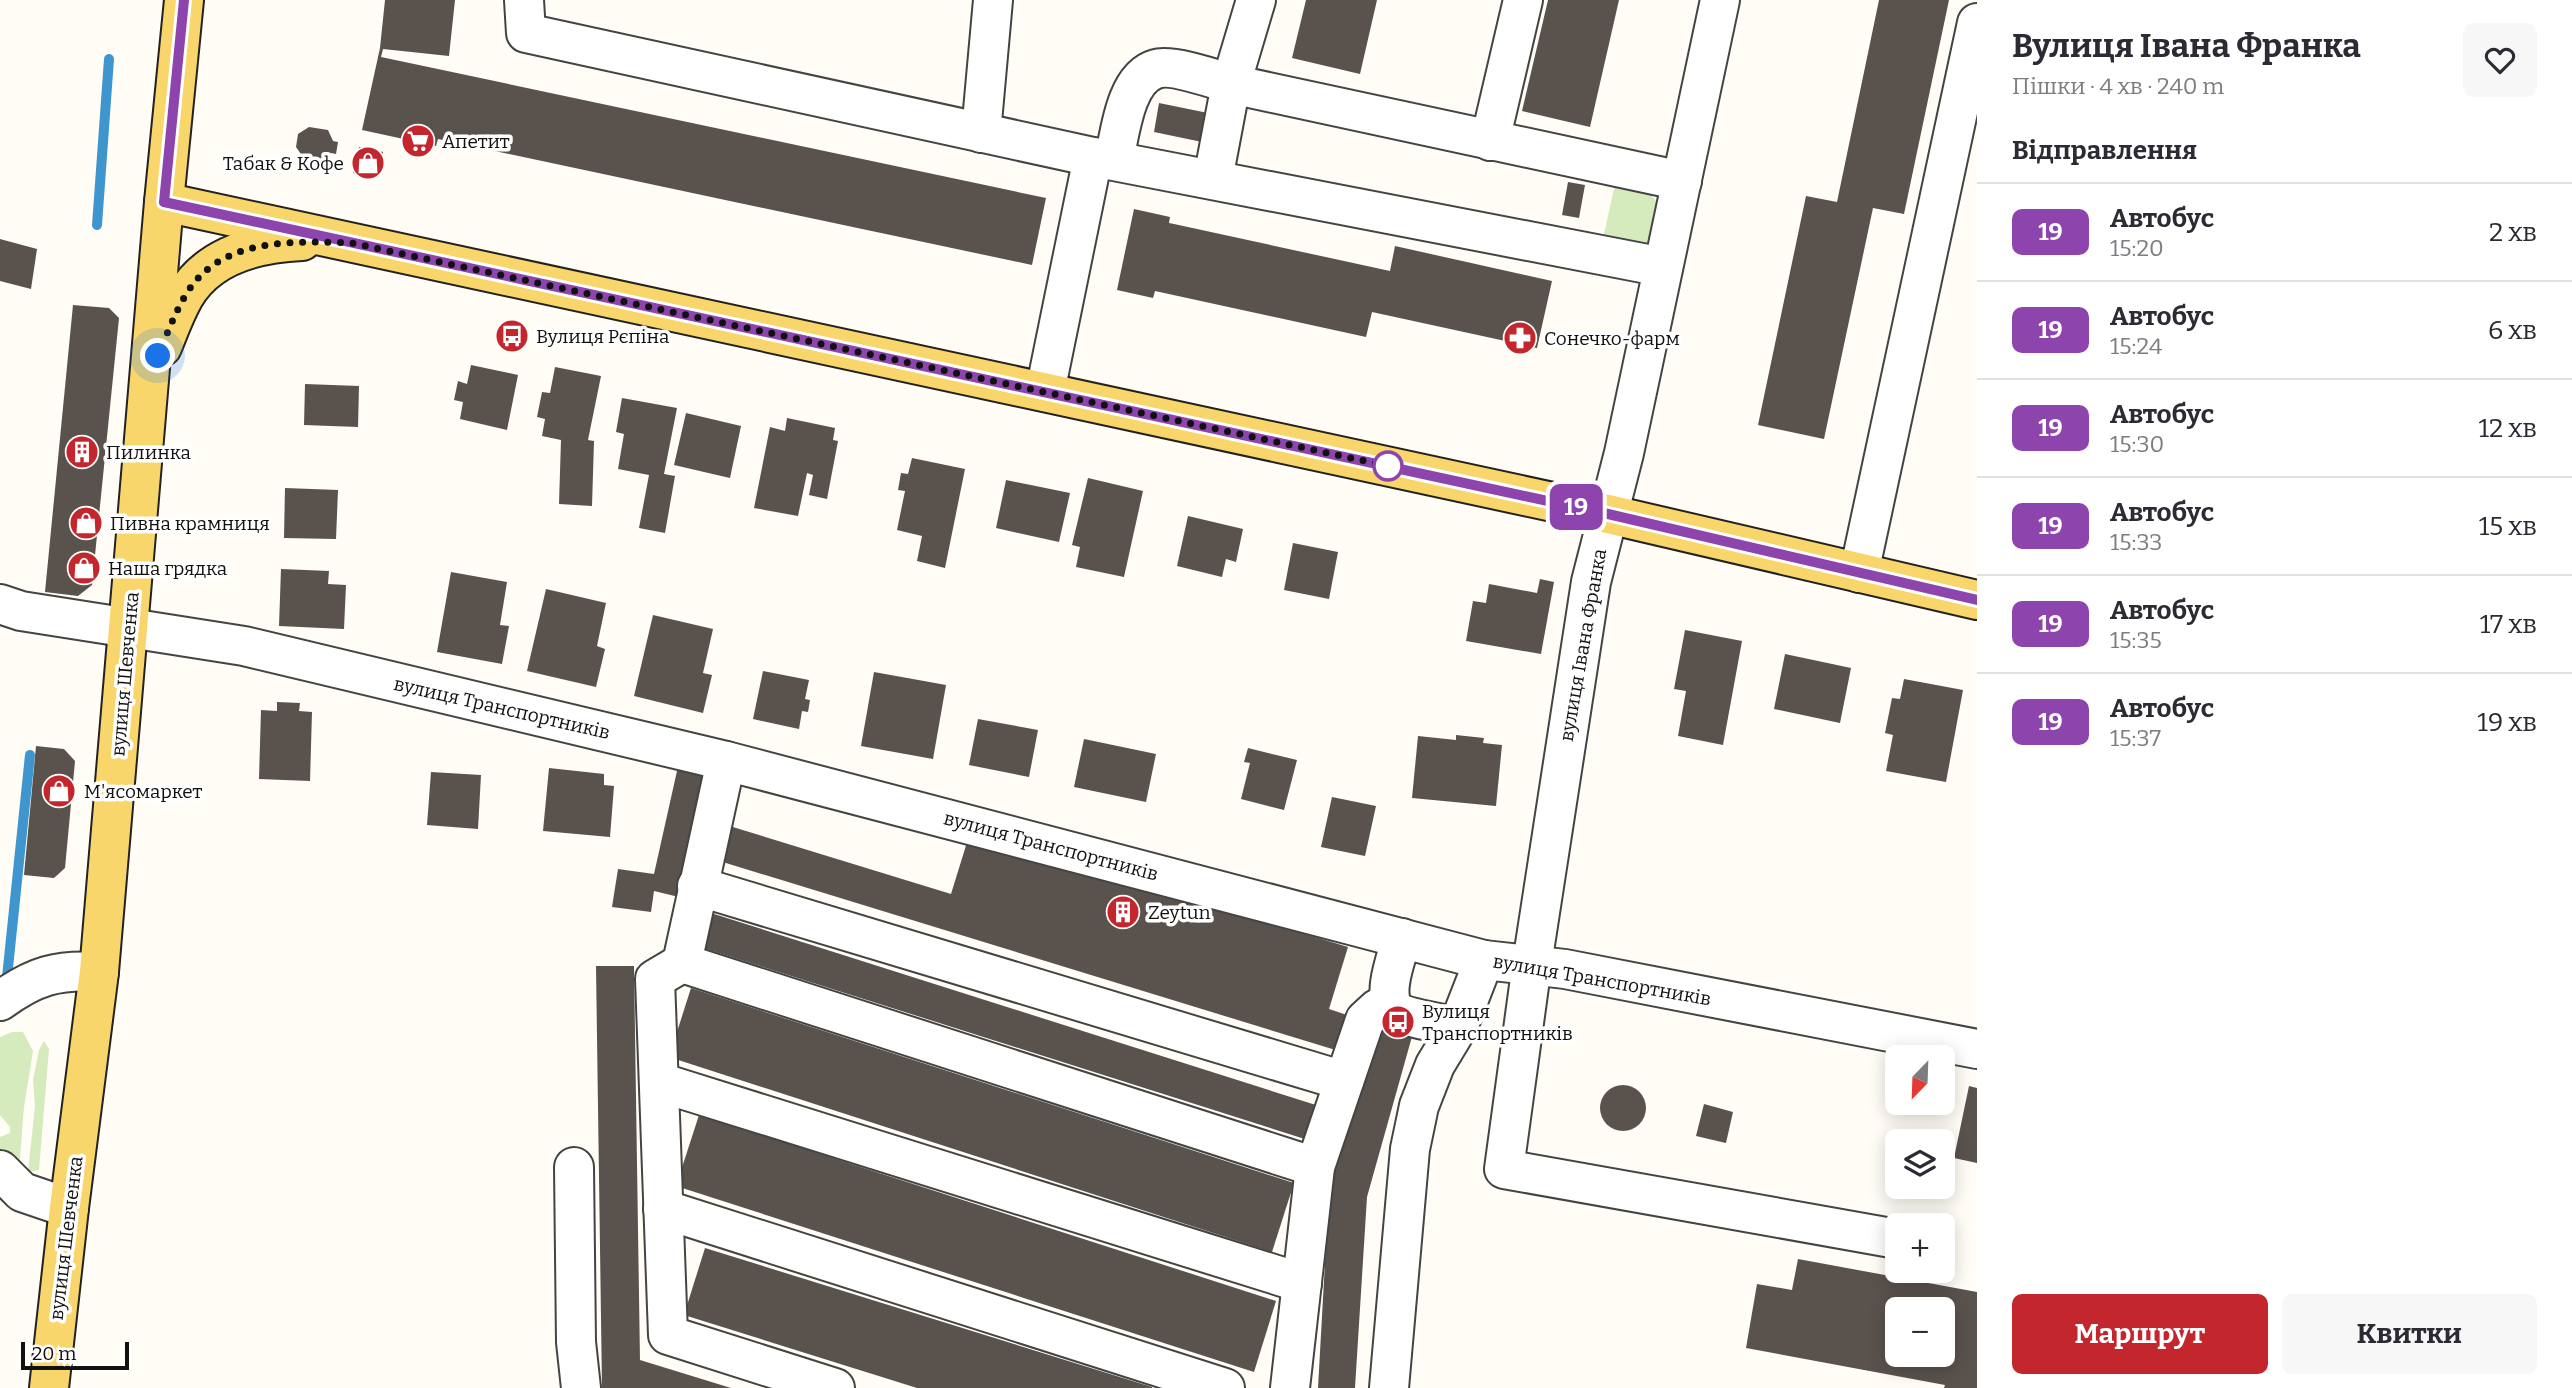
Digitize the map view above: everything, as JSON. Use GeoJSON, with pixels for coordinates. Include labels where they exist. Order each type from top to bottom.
{"type":"FeatureCollection","features":[{"type":"Feature","properties":{"kind":"main road","name":"вулиця Шевченка"},"geometry":{"type":"LineString","coordinates":[[49,1388],[99,972],[179,2]]}},
{"type":"Feature","properties":{"kind":"main road"},"geometry":{"type":"LineString","coordinates":[[164,202],[1608,514],[1977,600]]}},
{"type":"Feature","properties":{"kind":"main road"},"geometry":{"type":"LineString","coordinates":[[149,389],[158,356],[186,294],[208,269],[237,252],[270,243],[352,243]]}},
{"type":"Feature","properties":{"kind":"street"},"geometry":{"type":"LineString","coordinates":[[524,0],[526,33],[981,133],[1663,267]]}},
{"type":"Feature","properties":{"kind":"street"},"geometry":{"type":"LineString","coordinates":[[981,133],[993,0]]}},
{"type":"Feature","properties":{"kind":"street"},"geometry":{"type":"LineString","coordinates":[[1213,179],[1231,84],[1256,0]]}},
{"type":"Feature","properties":{"kind":"street"},"geometry":{"type":"LineString","coordinates":[[1490,141],[1523,0]]}},
{"type":"Feature","properties":{"kind":"street","name":"вулиця Івана Франка"},"geometry":{"type":"LineString","coordinates":[[1720,0],[1624,453],[1591,582],[1532,964],[1504,1169],[1885,1238]]}},
{"type":"Feature","properties":{"kind":"street"},"geometry":{"type":"LineString","coordinates":[[1859,573],[1977,23]]}},
{"type":"Feature","properties":{"kind":"street"},"geometry":{"type":"LineString","coordinates":[[1045,393],[1104,158],[1128,97],[1138,82],[1156,69],[1178,70],[1231,84],[1682,181]]}},
{"type":"Feature","properties":{"kind":"street","name":"вулиця Транспортників"},"geometry":{"type":"LineString","coordinates":[[0,604],[21,611],[244,646],[726,761],[1484,960],[1532,964],[1977,1049]]}},
{"type":"Feature","properties":{"kind":"street"},"geometry":{"type":"LineString","coordinates":[[726,761],[682,963],[656,979],[668,1335],[835,1388]]}},
{"type":"Feature","properties":{"kind":"street"},"geometry":{"type":"LineString","coordinates":[[697,886],[1345,1081]]}},
{"type":"Feature","properties":{"kind":"street"},"geometry":{"type":"LineString","coordinates":[[1402,938],[1388,988],[1390,1002],[1399,1012],[1458,1027]]}},
{"type":"Feature","properties":{"kind":"street"},"geometry":{"type":"LineString","coordinates":[[1389,1388],[1410,1149],[1419,1106],[1435,1065],[1458,1027],[1484,960]]}},
{"type":"Feature","properties":{"kind":"street"},"geometry":{"type":"LineString","coordinates":[[682,963],[1315,1167]]}},
{"type":"Feature","properties":{"kind":"street"},"geometry":{"type":"LineString","coordinates":[[0,1001],[45,975],[73,970],[99,972]]}},
{"type":"Feature","properties":{"kind":"street"},"geometry":{"type":"LineString","coordinates":[[1290,1388],[1315,1167],[1365,1020],[1390,1002]]}},
{"type":"Feature","properties":{"kind":"street"},"geometry":{"type":"LineString","coordinates":[[659,1082],[1302,1283]]}},
{"type":"Feature","properties":{"kind":"street"},"geometry":{"type":"LineString","coordinates":[[574,1167],[576,1342],[581,1388]]}},
{"type":"Feature","properties":{"kind":"street"},"geometry":{"type":"LineString","coordinates":[[0,1170],[22,1192],[69,1208]]}},
{"type":"Feature","properties":{"kind":"street"},"geometry":{"type":"LineString","coordinates":[[663,1209],[1225,1388]]}},
{"type":"Feature","properties":{"kind":"green space"},"geometry":{"type":"Polygon","coordinates":[[[1616,179],[1648,191],[1658,204],[1649,245],[1602,244],[1616,179]]]}},
{"type":"Feature","properties":{"kind":"green space"},"geometry":{"type":"Polygon","coordinates":[[[12,1032],[23,1032],[33,1051],[24,1107],[19,1170],[0,1149],[0,1137],[10,1133],[10,1127],[0,1115],[0,1037],[12,1032]]]}},
{"type":"Feature","properties":{"kind":"green space"},"geometry":{"type":"Polygon","coordinates":[[[44,1041],[49,1049],[39,1170],[28,1172],[35,1106],[33,1080],[39,1050],[44,1041]]]}},
{"type":"Feature","properties":{"kind":"building"},"geometry":{"type":"Polygon","coordinates":[[[385,0],[455,0],[449,56],[383,49],[381,57],[1046,198],[1032,265],[438,139],[436,146],[362,130],[380,48],[385,0]]]}},
{"type":"Feature","properties":{"kind":"building"},"geometry":{"type":"Polygon","coordinates":[[[1306,0],[1377,0],[1360,74],[1292,58],[1306,0]]]}},
{"type":"Feature","properties":{"kind":"building"},"geometry":{"type":"Polygon","coordinates":[[[1548,0],[1619,0],[1590,127],[1522,111],[1548,0]]]}},
{"type":"Feature","properties":{"kind":"building"},"geometry":{"type":"Polygon","coordinates":[[[1879,0],[1949,0],[1904,214],[1873,208],[1824,439],[1758,425],[1806,196],[1837,202],[1879,0]]]}},
{"type":"Feature","properties":{"kind":"building"},"geometry":{"type":"Polygon","coordinates":[[[1159,103],[1208,113],[1202,142],[1154,132],[1159,103]]]}},
{"type":"Feature","properties":{"kind":"building"},"geometry":{"type":"Polygon","coordinates":[[[309,127],[328,130],[333,141],[338,142],[336,154],[331,153],[321,161],[303,157],[296,147],[298,134],[309,127]]]}},
{"type":"Feature","properties":{"kind":"building","name":"Табак & Кофе"},"geometry":{"type":"Polygon","coordinates":[[[359,147],[383,152],[377,178],[353,173],[359,147]]]}},
{"type":"Feature","properties":{"kind":"building"},"geometry":{"type":"Polygon","coordinates":[[[1568,182],[1585,185],[1579,218],[1562,215],[1568,182]]]}},
{"type":"Feature","properties":{"kind":"building"},"geometry":{"type":"Polygon","coordinates":[[[1134,209],[1170,217],[1169,223],[1390,271],[1395,246],[1552,281],[1537,348],[1372,312],[1366,337],[1155,291],[1153,298],[1117,290],[1134,209]]]}},
{"type":"Feature","properties":{"kind":"building"},"geometry":{"type":"Polygon","coordinates":[[[0,239],[37,249],[31,289],[0,281],[0,239]]]}},
{"type":"Feature","properties":{"kind":"building","name":"Пилинка"},"geometry":{"type":"Polygon","coordinates":[[[73,305],[109,308],[119,318],[92,585],[78,596],[45,592],[73,305]]]}},
{"type":"Feature","properties":{"kind":"building"},"geometry":{"type":"Polygon","coordinates":[[[471,365],[518,375],[507,430],[460,419],[463,402],[454,400],[458,381],[467,384],[471,365]]]}},
{"type":"Feature","properties":{"kind":"building"},"geometry":{"type":"Polygon","coordinates":[[[555,367],[601,376],[588,440],[594,441],[592,506],[559,504],[561,440],[542,436],[545,419],[537,417],[542,392],[550,393],[555,367]]]}},
{"type":"Feature","properties":{"kind":"building"},"geometry":{"type":"Polygon","coordinates":[[[305,384],[359,386],[358,427],[304,425],[305,384]]]}},
{"type":"Feature","properties":{"kind":"building"},"geometry":{"type":"Polygon","coordinates":[[[622,398],[677,408],[664,474],[675,476],[665,533],[639,528],[649,475],[618,469],[624,434],[616,432],[622,398]]]}},
{"type":"Feature","properties":{"kind":"building"},"geometry":{"type":"Polygon","coordinates":[[[686,413],[741,426],[730,478],[674,465],[686,413]]]}},
{"type":"Feature","properties":{"kind":"building"},"geometry":{"type":"Polygon","coordinates":[[[787,418],[835,428],[833,440],[838,441],[827,499],[809,495],[813,475],[807,473],[798,516],[754,508],[770,427],[785,431],[787,418]]]}},
{"type":"Feature","properties":{"kind":"building"},"geometry":{"type":"Polygon","coordinates":[[[912,458],[965,469],[945,568],[917,561],[922,536],[897,530],[905,491],[898,490],[901,473],[908,474],[912,458]]]}},
{"type":"Feature","properties":{"kind":"building"},"geometry":{"type":"Polygon","coordinates":[[[1088,478],[1143,491],[1124,577],[1076,567],[1080,547],[1072,545],[1088,478]]]}},
{"type":"Feature","properties":{"kind":"building"},"geometry":{"type":"Polygon","coordinates":[[[1006,480],[1070,493],[1059,542],[996,528],[1006,480]]]}},
{"type":"Feature","properties":{"kind":"building"},"geometry":{"type":"Polygon","coordinates":[[[285,488],[338,490],[336,539],[284,538],[285,488]]]}},
{"type":"Feature","properties":{"kind":"building"},"geometry":{"type":"Polygon","coordinates":[[[1188,516],[1243,529],[1236,562],[1226,559],[1222,577],[1177,566],[1188,516]]]}},
{"type":"Feature","properties":{"kind":"building"},"geometry":{"type":"Polygon","coordinates":[[[1293,543],[1338,552],[1329,599],[1284,590],[1293,543]]]}},
{"type":"Feature","properties":{"kind":"building"},"geometry":{"type":"Polygon","coordinates":[[[281,569],[329,571],[328,584],[346,585],[344,629],[279,626],[281,569]]]}},
{"type":"Feature","properties":{"kind":"building"},"geometry":{"type":"Polygon","coordinates":[[[451,572],[507,582],[500,625],[509,626],[502,664],[437,652],[451,572]]]}},
{"type":"Feature","properties":{"kind":"building"},"geometry":{"type":"Polygon","coordinates":[[[1540,579],[1554,582],[1541,654],[1466,641],[1473,601],[1486,603],[1489,584],[1537,593],[1540,579]]]}},
{"type":"Feature","properties":{"kind":"building"},"geometry":{"type":"Polygon","coordinates":[[[546,589],[606,603],[597,646],[605,649],[596,687],[527,671],[546,589]]]}},
{"type":"Feature","properties":{"kind":"building"},"geometry":{"type":"Polygon","coordinates":[[[653,615],[713,629],[703,673],[712,675],[703,713],[634,696],[653,615]]]}},
{"type":"Feature","properties":{"kind":"building"},"geometry":{"type":"Polygon","coordinates":[[[1685,630],[1742,641],[1723,745],[1678,736],[1686,691],[1674,689],[1685,630]]]}},
{"type":"Feature","properties":{"kind":"building"},"geometry":{"type":"Polygon","coordinates":[[[1785,654],[1851,668],[1840,723],[1774,709],[1785,654]]]}},
{"type":"Feature","properties":{"kind":"building"},"geometry":{"type":"Polygon","coordinates":[[[763,671],[809,680],[805,699],[810,700],[808,712],[802,711],[799,729],[753,719],[763,671]]]}},
{"type":"Feature","properties":{"kind":"building"},"geometry":{"type":"Polygon","coordinates":[[[874,672],[946,685],[933,759],[861,746],[874,672]]]}},
{"type":"Feature","properties":{"kind":"building"},"geometry":{"type":"Polygon","coordinates":[[[1904,679],[1963,690],[1946,782],[1886,771],[1893,735],[1885,733],[1892,698],[1900,699],[1904,679]]]}},
{"type":"Feature","properties":{"kind":"building"},"geometry":{"type":"Polygon","coordinates":[[[277,702],[300,703],[299,711],[312,712],[310,781],[259,779],[261,710],[277,711],[277,702]]]}},
{"type":"Feature","properties":{"kind":"building"},"geometry":{"type":"Polygon","coordinates":[[[978,719],[1038,730],[1029,777],[969,765],[978,719]]]}},
{"type":"Feature","properties":{"kind":"building"},"geometry":{"type":"Polygon","coordinates":[[[1456,735],[1484,738],[1483,743],[1502,745],[1496,806],[1412,798],[1418,736],[1456,740],[1456,735]]]}},
{"type":"Feature","properties":{"kind":"building"},"geometry":{"type":"Polygon","coordinates":[[[1084,739],[1156,754],[1146,802],[1074,787],[1084,739]]]}},
{"type":"Feature","properties":{"kind":"building"},"geometry":{"type":"Polygon","coordinates":[[[36,746],[64,749],[75,761],[65,868],[54,878],[24,875],[36,746]]]}},
{"type":"Feature","properties":{"kind":"building"},"geometry":{"type":"Polygon","coordinates":[[[1248,748],[1297,760],[1284,810],[1241,799],[1250,763],[1244,762],[1248,748]]]}},
{"type":"Feature","properties":{"kind":"building"},"geometry":{"type":"Polygon","coordinates":[[[679,762],[712,769],[683,898],[654,891],[651,912],[612,907],[618,869],[654,874],[679,762]]]}},
{"type":"Feature","properties":{"kind":"building"},"geometry":{"type":"Polygon","coordinates":[[[549,768],[604,774],[604,785],[614,786],[610,837],[543,831],[549,768]]]}},
{"type":"Feature","properties":{"kind":"building"},"geometry":{"type":"Polygon","coordinates":[[[431,772],[481,775],[478,829],[427,825],[431,772]]]}},
{"type":"Feature","properties":{"kind":"building"},"geometry":{"type":"Polygon","coordinates":[[[1332,797],[1376,806],[1365,856],[1321,847],[1332,797]]]}},
{"type":"Feature","properties":{"kind":"building"},"geometry":{"type":"Polygon","coordinates":[[[723,824],[951,894],[968,839],[1070,862],[1348,947],[1329,1009],[1353,1017],[1342,1052],[713,859],[723,824]]]}},
{"type":"Feature","properties":{"kind":"building"},"geometry":{"type":"Polygon","coordinates":[[[711,913],[1319,1106],[1308,1140],[700,947],[711,913]]]}},
{"type":"Feature","properties":{"kind":"building"},"geometry":{"type":"Polygon","coordinates":[[[596,966],[634,966],[640,1360],[731,1388],[602,1388],[596,966]]]}},
{"type":"Feature","properties":{"kind":"building"},"geometry":{"type":"Polygon","coordinates":[[[691,988],[1294,1183],[1272,1252],[669,1057],[691,988]]]}},
{"type":"Feature","properties":{"kind":"building"},"geometry":{"type":"Polygon","coordinates":[[[1376,1023],[1413,1033],[1367,1197],[1355,1388],[1318,1388],[1329,1191],[1376,1023]]]}},
{"type":"Feature","properties":{"kind":"building"},"geometry":{"type":"Polygon","coordinates":[[[1623,1085],[1639,1092],[1646,1108],[1639,1124],[1623,1131],[1607,1124],[1600,1108],[1607,1092],[1623,1085]]]}},
{"type":"Feature","properties":{"kind":"building"},"geometry":{"type":"Polygon","coordinates":[[[1969,1086],[1977,1088],[1977,1163],[1955,1158],[1969,1086]]]}},
{"type":"Feature","properties":{"kind":"building"},"geometry":{"type":"Polygon","coordinates":[[[1704,1104],[1733,1112],[1726,1143],[1696,1136],[1704,1104]]]}},
{"type":"Feature","properties":{"kind":"building"},"geometry":{"type":"Polygon","coordinates":[[[699,1115],[1276,1301],[1254,1372],[676,1186],[699,1115]]]}},
{"type":"Feature","properties":{"kind":"building"},"geometry":{"type":"Polygon","coordinates":[[[705,1248],[1152,1388],[917,1388],[684,1315],[705,1248]]]}},
{"type":"Feature","properties":{"kind":"building"},"geometry":{"type":"Polygon","coordinates":[[[1798,1259],[1885,1275],[1885,1283],[1928,1283],[1977,1292],[1977,1388],[1944,1388],[1945,1385],[1746,1348],[1757,1284],[1792,1290],[1798,1259]]]}},
{"type":"Feature","properties":{"kind":"waterway"},"geometry":{"type":"LineString","coordinates":[[97,225],[109,59]]}},
{"type":"Feature","properties":{"kind":"waterway"},"geometry":{"type":"LineString","coordinates":[[6,987],[30,755]]}},
{"type":"Feature","properties":{"kind":"bus line","name":"19"},"geometry":{"type":"LineString","coordinates":[[184,0],[164,202],[1608,514],[1977,600]]}},
{"type":"Feature","properties":{"kind":"place","name":"Апетит"},"geometry":{"type":"Point","coordinates":[418,141]}},
{"type":"Feature","properties":{"kind":"place","name":"Табак & Кофе"},"geometry":{"type":"Point","coordinates":[368,163]}},
{"type":"Feature","properties":{"kind":"place","name":"Вулиця Рєпіна"},"geometry":{"type":"Point","coordinates":[512,336]}},
{"type":"Feature","properties":{"kind":"place","name":"Сонечко-фарм"},"geometry":{"type":"Point","coordinates":[1520,338]}},
{"type":"Feature","properties":{"kind":"place","name":"Пилинка"},"geometry":{"type":"Point","coordinates":[82,452]}},
{"type":"Feature","properties":{"kind":"place","name":"Пивна крамниця"},"geometry":{"type":"Point","coordinates":[86,523]}},
{"type":"Feature","properties":{"kind":"place","name":"Наша грядка"},"geometry":{"type":"Point","coordinates":[84,568]}},
{"type":"Feature","properties":{"kind":"place","name":"М'ясомаркет"},"geometry":{"type":"Point","coordinates":[59,791]}},
{"type":"Feature","properties":{"kind":"place","name":"Zeytun"},"geometry":{"type":"Point","coordinates":[1123,912]}},
{"type":"Feature","properties":{"kind":"place","name":"Вулиця Транспортників"},"geometry":{"type":"Point","coordinates":[1398,1022]}},
{"type":"Feature","properties":{"kind":"route"},"geometry":{"type":"LineString","coordinates":[[158,356],[186,294],[208,269],[237,252],[270,243],[352,243],[1388,466]]}}]}
